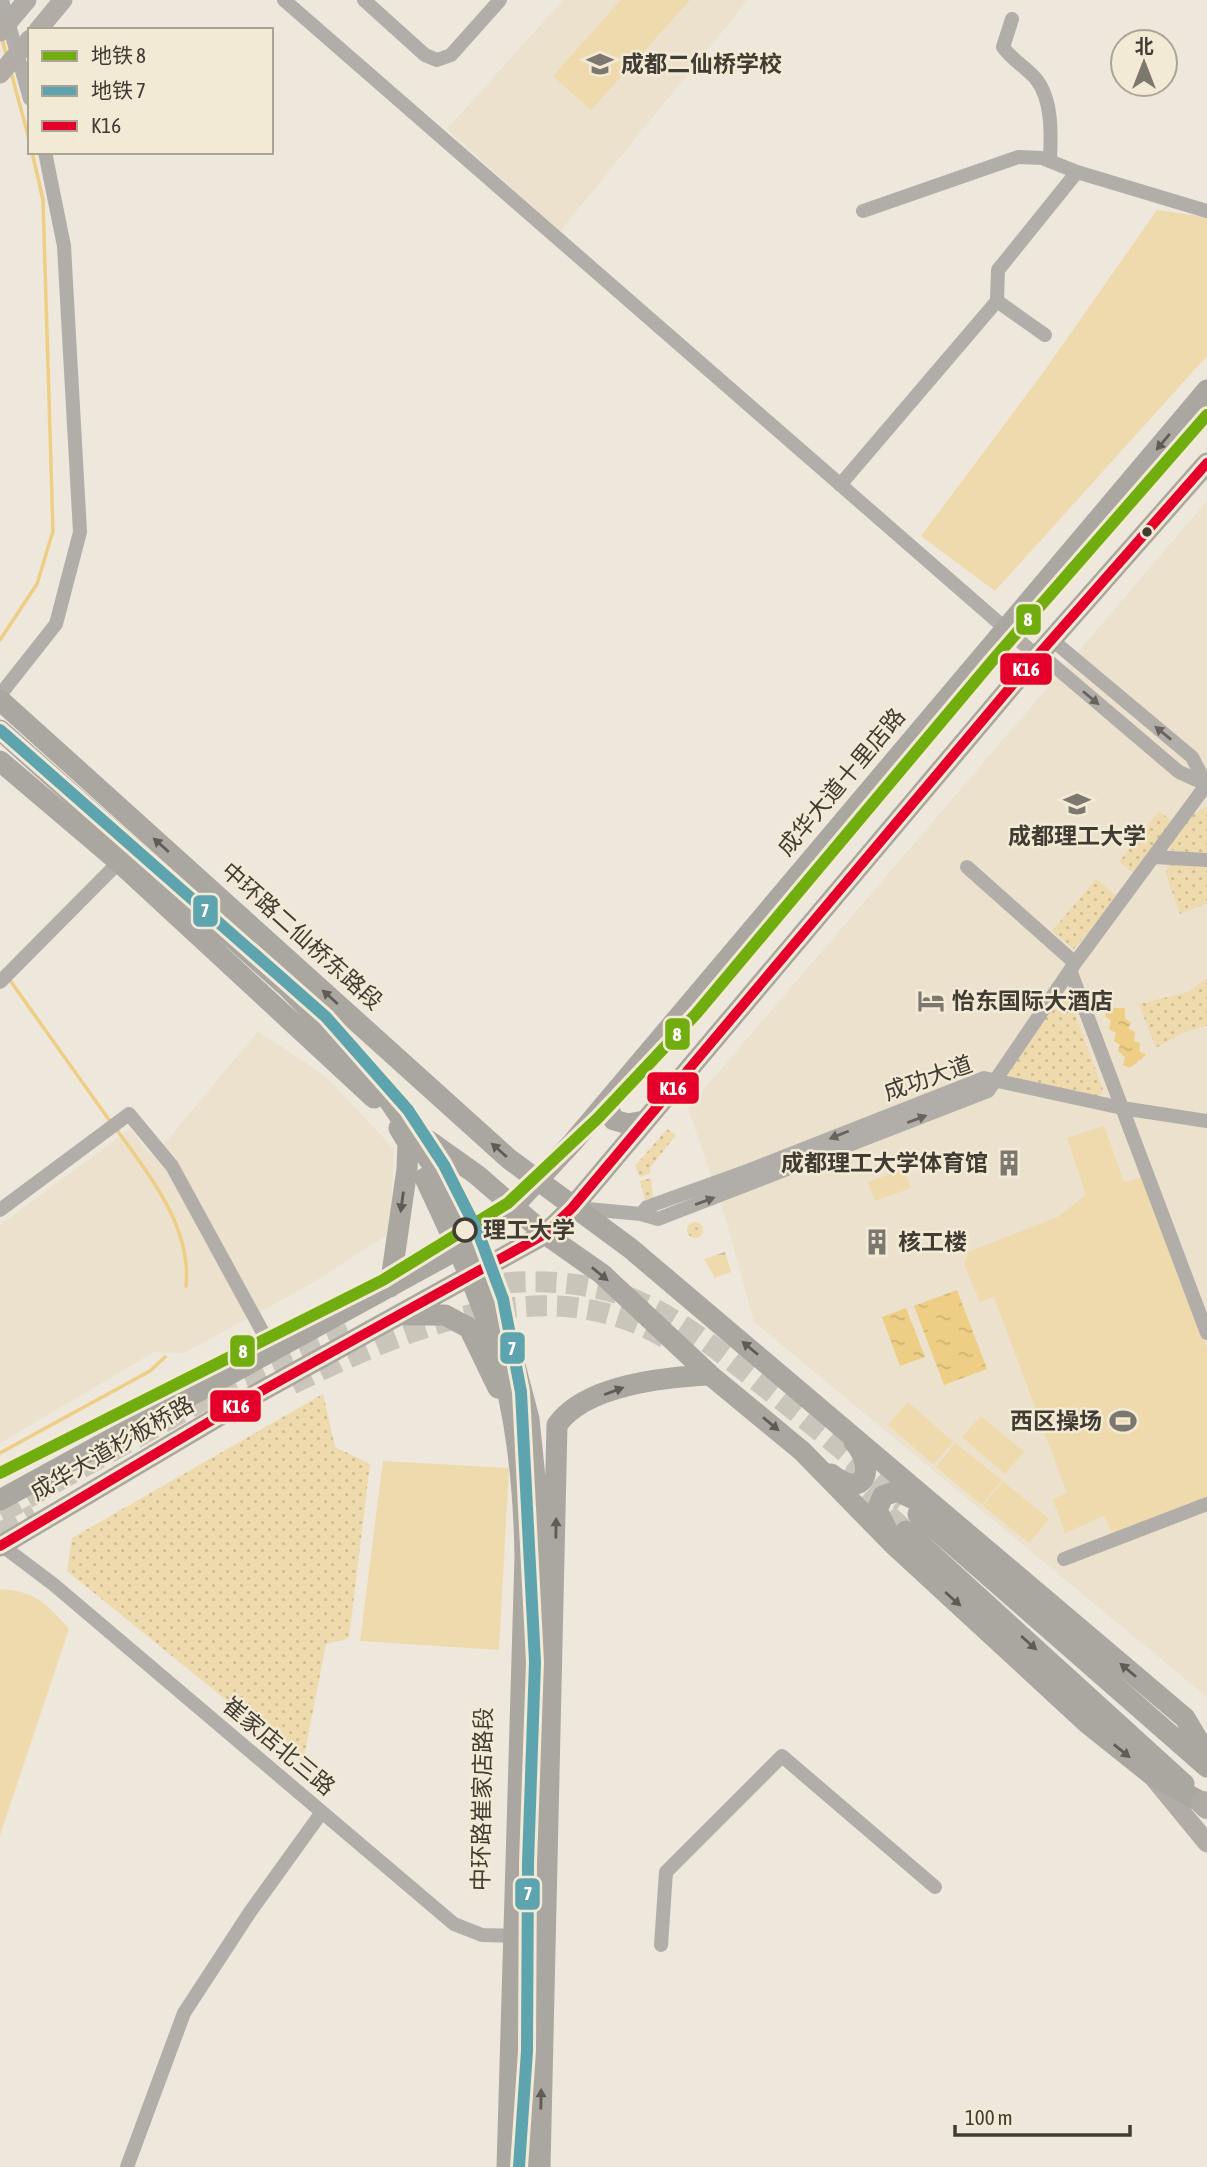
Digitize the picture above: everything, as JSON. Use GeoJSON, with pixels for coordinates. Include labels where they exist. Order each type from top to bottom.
{"type":"FeatureCollection","features":[{"type":"Feature","properties":{"kind":"main road","name":"成华大道十里店路"},"geometry":{"type":"LineString","coordinates":[[513,1207],[539,1182],[1207,390]]}},
{"type":"Feature","properties":{"kind":"main road"},"geometry":{"type":"LineString","coordinates":[[545,1234],[572,1208],[1042,649],[1207,463]]}},
{"type":"Feature","properties":{"kind":"main road","name":"中环路二仙桥东路段"},"geometry":{"type":"LineString","coordinates":[[0,698],[502,1152],[572,1208],[630,1248],[838,1422]]}},
{"type":"Feature","properties":{"kind":"main road"},"geometry":{"type":"LineString","coordinates":[[0,730],[288,986],[350,1051],[390,1102],[436,1170],[487,1278],[505,1327],[529,1419],[540,1527],[523,2167]]}},
{"type":"Feature","properties":{"kind":"main road"},"geometry":{"type":"LineString","coordinates":[[0,748],[323,1038],[386,1119],[424,1175],[480,1301],[504,1375],[524,1498],[525,1557],[507,2167]]}},
{"type":"Feature","properties":{"kind":"main road"},"geometry":{"type":"LineString","coordinates":[[0,761],[119,862],[391,1114],[477,1175],[545,1234],[602,1274],[710,1375],[841,1482],[854,1485],[865,1479],[867,1471],[864,1454],[838,1422]]}},
{"type":"Feature","properties":{"kind":"main road"},"geometry":{"type":"LineString","coordinates":[[610,1098],[609,1110],[614,1120],[628,1124],[644,1121]]}},
{"type":"Feature","properties":{"kind":"main road"},"geometry":{"type":"LineString","coordinates":[[390,1287],[408,1143],[391,1114]]}},
{"type":"Feature","properties":{"kind":"main road","name":"成华大道杉板桥路"},"geometry":{"type":"LineString","coordinates":[[0,1500],[460,1248],[513,1207]]}},
{"type":"Feature","properties":{"kind":"main road","name":"成华大道杉板桥路"},"geometry":{"type":"LineString","coordinates":[[1,1545],[256,1394],[545,1234]]}},
{"type":"Feature","properties":{"kind":"main road","name":"中环路崔家店路段"},"geometry":{"type":"LineString","coordinates":[[404,1314],[445,1315],[469,1328],[506,1404],[516,1459],[505,1936],[493,2167]]}},
{"type":"Feature","properties":{"kind":"main road"},"geometry":{"type":"LineString","coordinates":[[540,2167],[557,1426],[566,1413],[629,1385],[710,1375]]}},
{"type":"Feature","properties":{"kind":"main road"},"geometry":{"type":"LineString","coordinates":[[838,1422],[1185,1718],[1207,1755]]}},
{"type":"Feature","properties":{"kind":"main road"},"geometry":{"type":"LineString","coordinates":[[802,1451],[915,1564],[1087,1723],[1152,1775],[1205,1805]]}},
{"type":"Feature","properties":{"kind":"main road"},"geometry":{"type":"LineString","coordinates":[[915,1564],[880,1521],[877,1510],[883,1496],[897,1491],[911,1496],[955,1523]]}},
{"type":"Feature","properties":{"kind":"main road"},"geometry":{"type":"LineString","coordinates":[[1205,1805],[912,1523],[1207,1767]]}},
{"type":"Feature","properties":{"kind":"street"},"geometry":{"type":"LineString","coordinates":[[2,0],[4,27],[13,59],[28,94]]}},
{"type":"Feature","properties":{"kind":"street"},"geometry":{"type":"LineString","coordinates":[[4,27],[27,0]]}},
{"type":"Feature","properties":{"kind":"street"},"geometry":{"type":"LineString","coordinates":[[40,28],[63,0]]}},
{"type":"Feature","properties":{"kind":"street"},"geometry":{"type":"LineString","coordinates":[[284,0],[1004,628],[1042,649],[1180,772],[1207,784],[1072,967],[994,1082]]}},
{"type":"Feature","properties":{"kind":"street"},"geometry":{"type":"LineString","coordinates":[[364,0],[425,55],[437,60],[451,55],[500,0]]}},
{"type":"Feature","properties":{"kind":"street"},"geometry":{"type":"LineString","coordinates":[[1012,19],[1003,47],[1010,57],[1037,79],[1047,106],[1051,131],[1050,161]]}},
{"type":"Feature","properties":{"kind":"street"},"geometry":{"type":"LineString","coordinates":[[0,698],[56,624],[80,532],[64,246],[45,154]]}},
{"type":"Feature","properties":{"kind":"street"},"geometry":{"type":"LineString","coordinates":[[863,211],[1018,157],[1050,161],[1077,172],[1207,211]]}},
{"type":"Feature","properties":{"kind":"street"},"geometry":{"type":"LineString","coordinates":[[839,485],[997,302],[998,270],[1077,172]]}},
{"type":"Feature","properties":{"kind":"street"},"geometry":{"type":"LineString","coordinates":[[997,302],[1045,335]]}},
{"type":"Feature","properties":{"kind":"street"},"geometry":{"type":"LineString","coordinates":[[1153,857],[1207,860]]}},
{"type":"Feature","properties":{"kind":"street"},"geometry":{"type":"LineString","coordinates":[[0,982],[119,862]]}},
{"type":"Feature","properties":{"kind":"street"},"geometry":{"type":"LineString","coordinates":[[967,867],[1072,967],[1207,1333]]}},
{"type":"Feature","properties":{"kind":"street","name":"成功大道"},"geometry":{"type":"LineString","coordinates":[[572,1208],[641,1214],[647,1207],[750,1170],[984,1078],[1122,1108],[1207,1121]]}},
{"type":"Feature","properties":{"kind":"street"},"geometry":{"type":"LineString","coordinates":[[0,1210],[129,1114],[172,1166],[273,1352]]}},
{"type":"Feature","properties":{"kind":"street"},"geometry":{"type":"LineString","coordinates":[[1064,1559],[1207,1504]]}},
{"type":"Feature","properties":{"kind":"street","name":"崔家店北三路"},"geometry":{"type":"LineString","coordinates":[[1,1545],[53,1584],[454,1924],[482,1935],[544,1934]]}},
{"type":"Feature","properties":{"kind":"street"},"geometry":{"type":"LineString","coordinates":[[1185,1718],[1207,1735]]}},
{"type":"Feature","properties":{"kind":"street"},"geometry":{"type":"LineString","coordinates":[[661,1945],[666,1872],[782,1756],[935,1887]]}},
{"type":"Feature","properties":{"kind":"street"},"geometry":{"type":"LineString","coordinates":[[1152,1775],[1207,1843]]}},
{"type":"Feature","properties":{"kind":"street"},"geometry":{"type":"LineString","coordinates":[[127,2167],[184,2013],[250,1912],[322,1812]]}},
{"type":"Feature","properties":{"kind":"shaded area","name":"成都二仙桥学校"},"geometry":{"type":"Polygon","coordinates":[[[563,0],[748,0],[560,231],[447,129],[563,0]]]}},
{"type":"Feature","properties":{"kind":"shaded area","name":"成都理工大学"},"geometry":{"type":"Polygon","coordinates":[[[1207,501],[1207,1697],[754,1322],[724,1213],[688,1108],[1207,501]]]}},
{"type":"Feature","properties":{"kind":"shaded area"},"geometry":{"type":"Polygon","coordinates":[[[258,1031],[325,1076],[394,1149],[390,1233],[309,1285],[184,1353],[154,1352],[0,1443],[0,1225],[130,1129],[150,1155],[165,1143],[258,1031]]]}},
{"type":"Feature","properties":{"kind":"green space"},"geometry":{"type":"Polygon","coordinates":[[[621,0],[690,0],[591,110],[553,76],[621,0]]]}},
{"type":"Feature","properties":{"kind":"green space"},"geometry":{"type":"Polygon","coordinates":[[[1157,210],[1207,217],[1207,356],[995,591],[921,536],[1045,370],[1157,210]]]}},
{"type":"Feature","properties":{"kind":"green space"},"geometry":{"type":"Polygon","coordinates":[[[1207,806],[1207,855],[1170,850],[1170,845],[1192,815],[1207,806]]]}},
{"type":"Feature","properties":{"kind":"green space"},"geometry":{"type":"Polygon","coordinates":[[[1159,811],[1173,822],[1133,873],[1119,862],[1159,811]]]}},
{"type":"Feature","properties":{"kind":"green space"},"geometry":{"type":"Polygon","coordinates":[[[1168,864],[1207,866],[1207,903],[1180,914],[1166,874],[1168,864]]]}},
{"type":"Feature","properties":{"kind":"green space"},"geometry":{"type":"Polygon","coordinates":[[[1096,879],[1118,897],[1074,949],[1052,931],[1096,879]]]}},
{"type":"Feature","properties":{"kind":"green space"},"geometry":{"type":"Polygon","coordinates":[[[1207,978],[1207,1026],[1184,1032],[1156,1048],[1139,1004],[1188,992],[1207,978]]]}},
{"type":"Feature","properties":{"kind":"green space"},"geometry":{"type":"Polygon","coordinates":[[[1061,996],[1068,996],[1103,1089],[1099,1098],[1011,1081],[1007,1070],[1061,996]]]}},
{"type":"Feature","properties":{"kind":"green space","name":"西区操场"},"geometry":{"type":"Polygon","coordinates":[[[1104,1126],[1124,1182],[1143,1177],[1207,1348],[1207,1499],[1112,1533],[1104,1516],[1065,1533],[1053,1499],[1067,1493],[994,1297],[980,1302],[964,1264],[968,1252],[1058,1217],[1086,1195],[1067,1138],[1104,1126]]]}},
{"type":"Feature","properties":{"kind":"green space"},"geometry":{"type":"Polygon","coordinates":[[[667,1129],[676,1135],[650,1168],[650,1173],[640,1177],[635,1166],[667,1129]]]}},
{"type":"Feature","properties":{"kind":"green space"},"geometry":{"type":"Polygon","coordinates":[[[904,1169],[911,1188],[875,1201],[868,1182],[904,1169]]]}},
{"type":"Feature","properties":{"kind":"green space"},"geometry":{"type":"Polygon","coordinates":[[[651,1178],[653,1197],[645,1200],[640,1181],[651,1178]]]}},
{"type":"Feature","properties":{"kind":"green space"},"geometry":{"type":"Polygon","coordinates":[[[692,1222],[698,1222],[703,1230],[701,1236],[692,1238],[687,1233],[687,1227],[692,1222]]]}},
{"type":"Feature","properties":{"kind":"green space"},"geometry":{"type":"Polygon","coordinates":[[[725,1252],[731,1272],[715,1278],[704,1259],[725,1252]]]}},
{"type":"Feature","properties":{"kind":"green space"},"geometry":{"type":"Polygon","coordinates":[[[323,1394],[335,1447],[370,1464],[349,1638],[326,1644],[303,1762],[67,1571],[72,1538],[323,1394]]]}},
{"type":"Feature","properties":{"kind":"green space"},"geometry":{"type":"Polygon","coordinates":[[[908,1402],[953,1442],[933,1464],[888,1425],[908,1402]]]}},
{"type":"Feature","properties":{"kind":"green space"},"geometry":{"type":"Polygon","coordinates":[[[981,1416],[1024,1452],[1005,1474],[962,1437],[981,1416]]]}},
{"type":"Feature","properties":{"kind":"green space"},"geometry":{"type":"Polygon","coordinates":[[[955,1443],[1002,1480],[982,1505],[936,1467],[955,1443]]]}},
{"type":"Feature","properties":{"kind":"green space"},"geometry":{"type":"Polygon","coordinates":[[[383,1461],[509,1468],[499,1650],[360,1641],[383,1461]]]}},
{"type":"Feature","properties":{"kind":"green space"},"geometry":{"type":"Polygon","coordinates":[[[1003,1481],[1049,1519],[1029,1543],[983,1506],[1003,1481]]]}},
{"type":"Feature","properties":{"kind":"green space"},"geometry":{"type":"Polygon","coordinates":[[[0,1589],[22,1592],[39,1600],[69,1629],[0,1835],[0,1589]]]}},
{"type":"Feature","properties":{"kind":"water"},"geometry":{"type":"Polygon","coordinates":[[[1108,1008],[1125,1008],[1125,1018],[1131,1023],[1128,1028],[1135,1032],[1134,1041],[1140,1043],[1139,1051],[1146,1055],[1130,1068],[1123,1065],[1125,1057],[1118,1051],[1120,1045],[1114,1041],[1116,1033],[1109,1029],[1111,1021],[1105,1016],[1108,1008]]]}},
{"type":"Feature","properties":{"kind":"water"},"geometry":{"type":"Polygon","coordinates":[[[957,1290],[987,1369],[944,1385],[914,1306],[957,1290]]]}},
{"type":"Feature","properties":{"kind":"water"},"geometry":{"type":"Polygon","coordinates":[[[906,1308],[925,1357],[900,1366],[882,1317],[906,1308]]]}},
{"type":"Feature","properties":{"kind":"waterway"},"geometry":{"type":"LineString","coordinates":[[2,38],[6,54]]}},
{"type":"Feature","properties":{"kind":"waterway"},"geometry":{"type":"LineString","coordinates":[[11,72],[28,136]]}},
{"type":"Feature","properties":{"kind":"waterway"},"geometry":{"type":"LineString","coordinates":[[0,640],[37,584],[53,531],[43,200],[32,154]]}},
{"type":"Feature","properties":{"kind":"waterway"},"geometry":{"type":"LineString","coordinates":[[9,979],[112,1124]]}},
{"type":"Feature","properties":{"kind":"waterway"},"geometry":{"type":"LineString","coordinates":[[117,1130],[166,1203],[175,1223],[186,1264],[186,1286]]}},
{"type":"Feature","properties":{"kind":"waterway"},"geometry":{"type":"LineString","coordinates":[[0,1453],[150,1371],[165,1357]]}},
{"type":"Feature","properties":{"kind":"tunnel"},"geometry":{"type":"LineString","coordinates":[[474,1288],[527,1282],[582,1285],[616,1293],[654,1309],[690,1330],[724,1355],[903,1502]]}},
{"type":"Feature","properties":{"kind":"tunnel"},"geometry":{"type":"LineString","coordinates":[[292,1384],[383,1343],[431,1326],[480,1313],[529,1306],[577,1308],[625,1319],[672,1342]]}},
{"type":"Feature","properties":{"kind":"tunnel"},"geometry":{"type":"LineString","coordinates":[[0,1513],[244,1378],[352,1332]]}},
{"type":"Feature","properties":{"kind":"tunnel"},"geometry":{"type":"LineString","coordinates":[[841,1474],[906,1531]]}},
{"type":"Feature","properties":{"kind":"tunnel"},"geometry":{"type":"LineString","coordinates":[[0,1533],[35,1514]]}},
{"type":"Feature","properties":{"kind":"metro line","name":"8"},"geometry":{"type":"LineString","coordinates":[[0,1473],[383,1280],[508,1203],[598,1118],[696,1014],[993,660],[1207,415]]}},
{"type":"Feature","properties":{"kind":"metro line","name":"7"},"geometry":{"type":"LineString","coordinates":[[0,730],[326,1017],[408,1110],[444,1165],[478,1232],[503,1299],[521,1392],[535,1662],[528,1863],[527,2051],[519,2167]]}},
{"type":"Feature","properties":{"kind":"transit line","name":"K16"},"geometry":{"type":"LineString","coordinates":[[0,1546],[256,1394],[545,1234],[572,1208],[1024,671],[1207,463]]}},
{"type":"Feature","properties":{"kind":"place","name":"成都二仙桥学校"},"geometry":{"type":"Point","coordinates":[600,64]}},
{"type":"Feature","properties":{"kind":"place","name":"成都理工大学"},"geometry":{"type":"Point","coordinates":[1077,804]}},
{"type":"Feature","properties":{"kind":"place","name":"怡东国际大酒店"},"geometry":{"type":"Point","coordinates":[931,1001]}},
{"type":"Feature","properties":{"kind":"place","name":"成都理工大学体育馆"},"geometry":{"type":"Point","coordinates":[1009,1163]}},
{"type":"Feature","properties":{"kind":"place","name":"理工大学"},"geometry":{"type":"Point","coordinates":[465,1230]}},
{"type":"Feature","properties":{"kind":"place","name":"核工楼"},"geometry":{"type":"Point","coordinates":[877,1242]}},
{"type":"Feature","properties":{"kind":"place","name":"西区操场"},"geometry":{"type":"Point","coordinates":[1123,1421]}}]}
